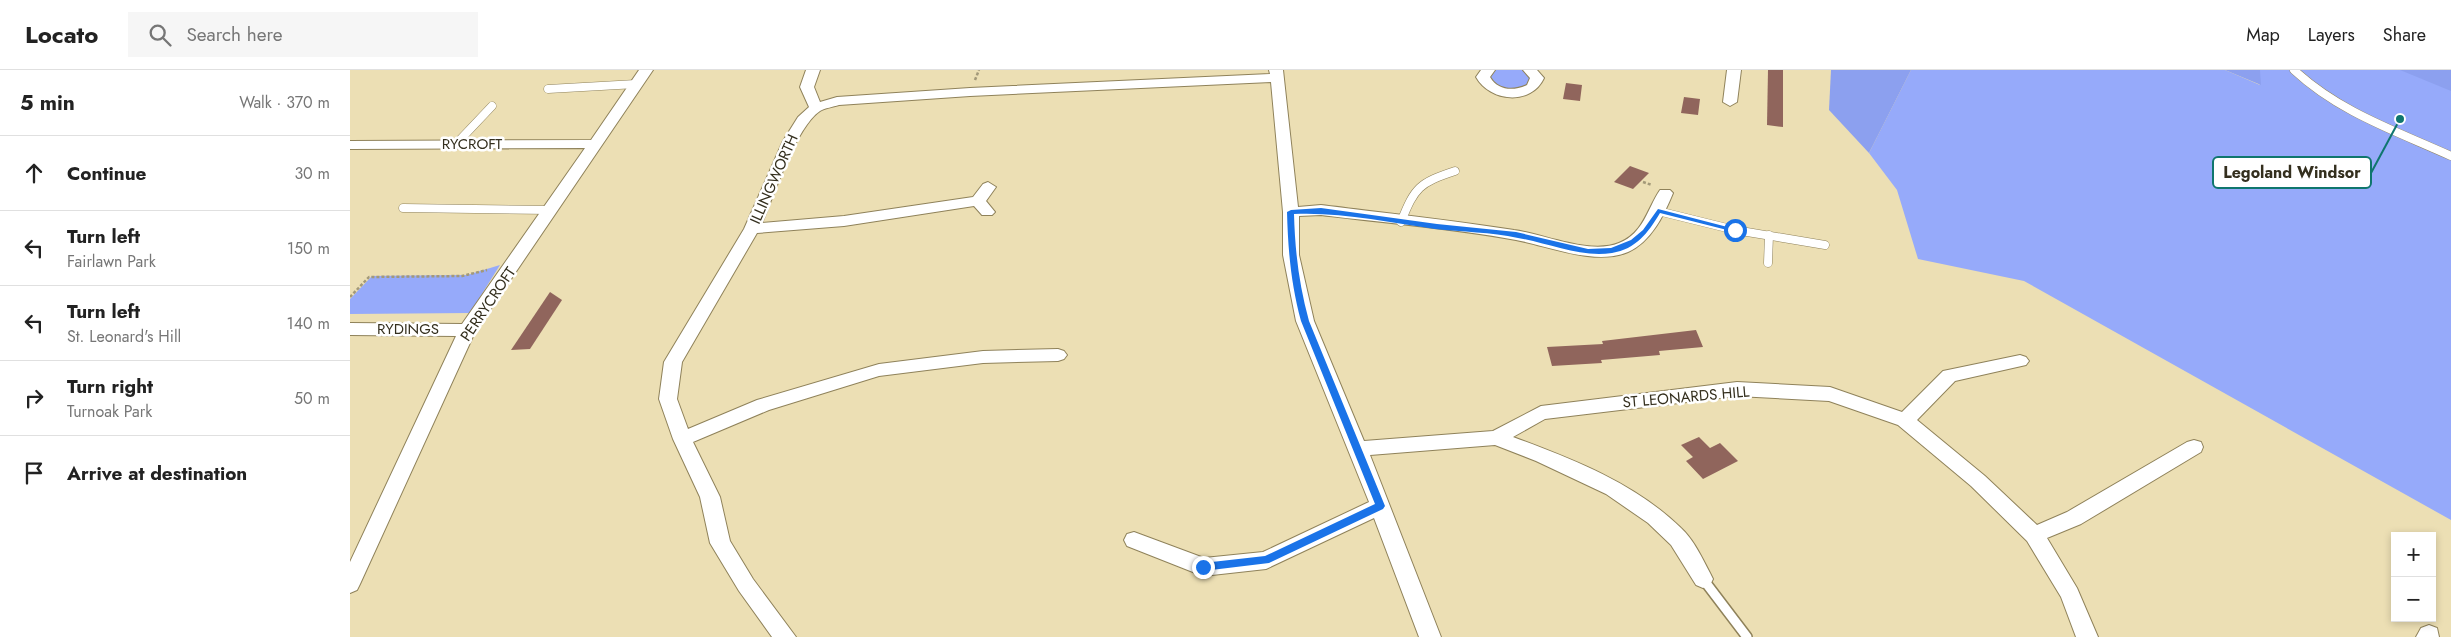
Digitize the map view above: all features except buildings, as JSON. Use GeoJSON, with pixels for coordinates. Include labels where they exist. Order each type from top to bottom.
{"type":"FeatureCollection","features":[{"type":"Feature","properties":{"kind":"street"},"geometry":{"type":"LineString","coordinates":[[813,70],[807,87],[816,108],[837,101],[1275,74],[1291,212],[1291,255],[1305,321],[1358,449],[1430,637]]}},
{"type":"Feature","properties":{"kind":"street"},"geometry":{"type":"LineString","coordinates":[[1488,70],[1484,77],[1488,86],[1510,94],[1527,91],[1533,87],[1537,78],[1530,70]]}},
{"type":"Feature","properties":{"kind":"street"},"geometry":{"type":"LineString","coordinates":[[1730,102],[1734,70]]}},
{"type":"Feature","properties":{"kind":"street","name":"PERRYCROFT"},"geometry":{"type":"LineString","coordinates":[[350,584],[467,330],[641,77]]}},
{"type":"Feature","properties":{"kind":"street","name":"ILLINGWORTH"},"geometry":{"type":"LineString","coordinates":[[785,637],[746,585],[720,543],[710,497],[682,439],[668,400],[673,362],[752,229],[790,141],[803,120],[816,108]]}},
{"type":"Feature","properties":{"kind":"street","name":"RYCROFT"},"geometry":{"type":"LineString","coordinates":[[350,145],[594,144]]}},
{"type":"Feature","properties":{"kind":"street"},"geometry":{"type":"LineString","coordinates":[[752,229],[983,206],[988,187]]}},
{"type":"Feature","properties":{"kind":"street"},"geometry":{"type":"LineString","coordinates":[[1291,212],[1321,210],[1401,222],[1516,235],[1576,250],[1600,251],[1623,248],[1634,242],[1646,231],[1658,211],[1665,193]]}},
{"type":"Feature","properties":{"kind":"street","name":"RYDINGS"},"geometry":{"type":"LineString","coordinates":[[350,329],[467,330]]}},
{"type":"Feature","properties":{"kind":"street"},"geometry":{"type":"LineString","coordinates":[[682,439],[763,405],[879,370],[983,357],[1058,355]]}},
{"type":"Feature","properties":{"kind":"street"},"geometry":{"type":"LineString","coordinates":[[1905,420],[1950,376],[2020,361]]}},
{"type":"Feature","properties":{"kind":"street","name":"ST LEONARDS HILL"},"geometry":{"type":"LineString","coordinates":[[1358,449],[1496,438],[1541,413],[1737,389],[1830,394],[1905,420],[1978,480],[2034,535],[2070,594],[2087,637]]}},
{"type":"Feature","properties":{"kind":"street"},"geometry":{"type":"LineString","coordinates":[[1496,438],[1575,468],[1650,514],[1674,534],[1687,550],[1703,579]]}},
{"type":"Feature","properties":{"kind":"street"},"geometry":{"type":"LineString","coordinates":[[2034,535],[2074,518],[2194,447]]}},
{"type":"Feature","properties":{"kind":"street"},"geometry":{"type":"LineString","coordinates":[[1134,540],[1203,567],[1266,560],[1380,506]]}},
{"type":"Feature","properties":{"kind":"lane"},"geometry":{"type":"LineString","coordinates":[[2294,70],[2320,93],[2344,107],[2451,156]]}},
{"type":"Feature","properties":{"kind":"lane"},"geometry":{"type":"LineString","coordinates":[[548,89],[641,77]]}},
{"type":"Feature","properties":{"kind":"lane"},"geometry":{"type":"LineString","coordinates":[[456,144],[492,106]]}},
{"type":"Feature","properties":{"kind":"lane"},"geometry":{"type":"LineString","coordinates":[[1401,222],[1416,187],[1423,182],[1455,172]]}},
{"type":"Feature","properties":{"kind":"lane"},"geometry":{"type":"LineString","coordinates":[[404,208],[550,210]]}},
{"type":"Feature","properties":{"kind":"lane"},"geometry":{"type":"LineString","coordinates":[[1658,211],[1769,236],[1825,245]]}},
{"type":"Feature","properties":{"kind":"lane"},"geometry":{"type":"LineString","coordinates":[[1768,263],[1769,236]]}},
{"type":"Feature","properties":{"kind":"lane"},"geometry":{"type":"LineString","coordinates":[[1703,579],[1747,637]]}},
{"type":"Feature","properties":{"kind":"path"},"geometry":{"type":"LineString","coordinates":[[350,297],[369,277],[462,276],[518,258]]}},
{"type":"Feature","properties":{"kind":"shaded area"},"geometry":{"type":"Polygon","coordinates":[[[1496,70],[1522,70],[1531,78],[1531,82],[1516,89],[1501,87],[1491,83],[1490,75],[1496,70]]]}},
{"type":"Feature","properties":{"kind":"shaded area"},"geometry":{"type":"Polygon","coordinates":[[[1831,70],[1911,70],[1869,153],[1829,110],[1831,70]]]}},
{"type":"Feature","properties":{"kind":"shaded area"},"geometry":{"type":"Polygon","coordinates":[[[1911,70],[2225,70],[2260,85],[2247,70],[2451,70],[2451,520],[2024,281],[1918,259],[1897,190],[1869,153],[1911,70]]]}},
{"type":"Feature","properties":{"kind":"shaded area"},"geometry":{"type":"Polygon","coordinates":[[[2225,70],[2260,70],[2261,85],[2225,70]]]}},
{"type":"Feature","properties":{"kind":"shaded area"},"geometry":{"type":"Polygon","coordinates":[[[2400,70],[2451,70],[2451,91],[2400,70]]]}},
{"type":"Feature","properties":{"kind":"shaded area"},"geometry":{"type":"Polygon","coordinates":[[[500,265],[470,313],[350,314],[350,299],[372,276],[467,275],[500,265]]]}},
{"type":"Feature","properties":{"kind":"place","name":"Legoland Windsor"},"geometry":{"type":"Point","coordinates":[2400,119]}},
{"type":"Feature","properties":{"kind":"route"},"geometry":{"type":"LineString","coordinates":[[1203,567],[1266,560],[1380,506],[1305,321],[1291,255],[1291,212],[1321,210],[1437,227],[1516,235],[1576,250],[1588,251],[1623,248],[1634,242],[1646,231],[1658,211],[1735,230]]}}]}
